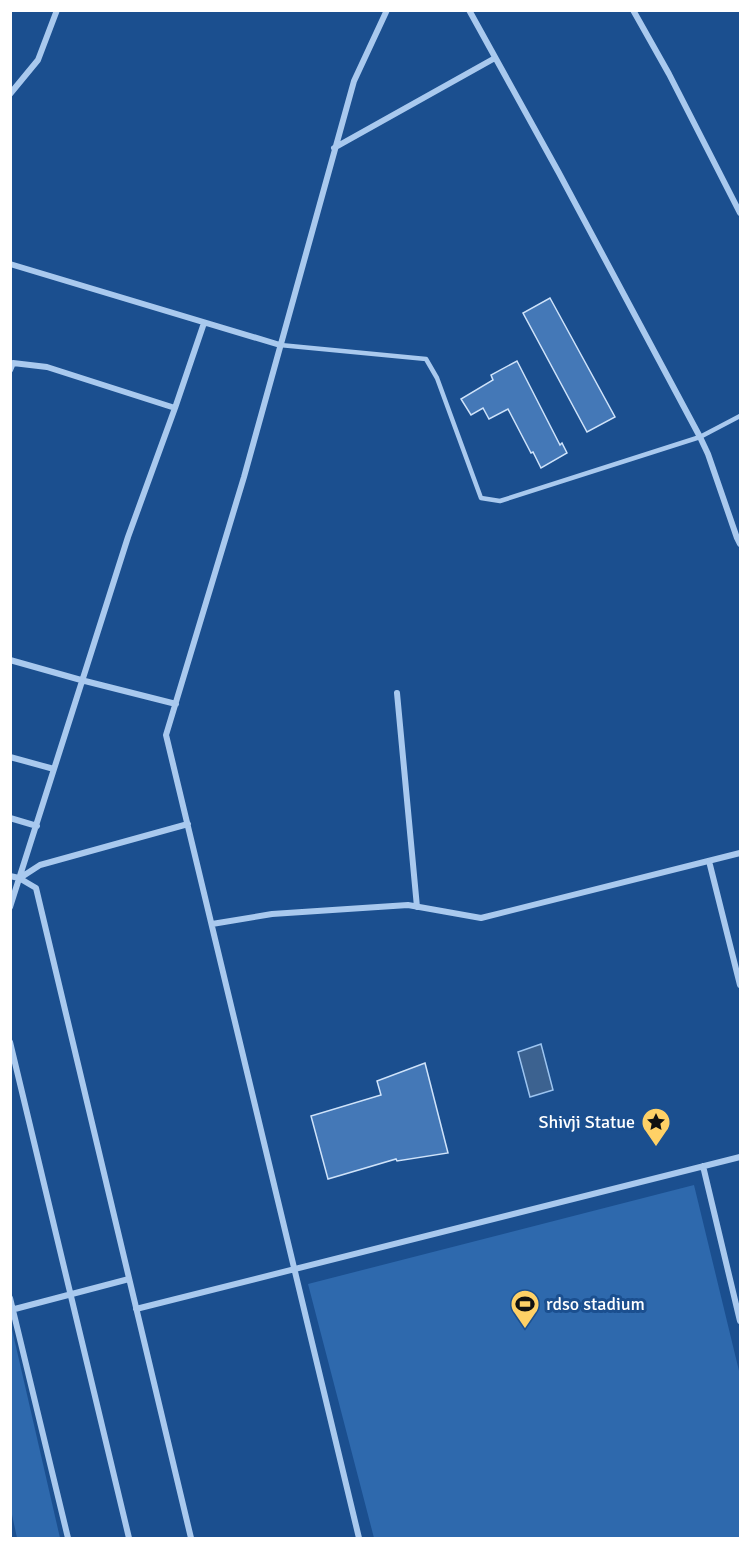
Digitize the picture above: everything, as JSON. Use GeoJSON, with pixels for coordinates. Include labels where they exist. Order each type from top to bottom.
{"type":"FeatureCollection","features":[{"type":"Feature","properties":{"kind":"street"},"geometry":{"type":"LineString","coordinates":[[10,94],[38,60],[57,10]]}},
{"type":"Feature","properties":{"kind":"street"},"geometry":{"type":"LineString","coordinates":[[359,1539],[166,735],[244,477],[354,81],[387,10]]}},
{"type":"Feature","properties":{"kind":"street"},"geometry":{"type":"LineString","coordinates":[[469,10],[560,173],[700,437],[741,544]]}},
{"type":"Feature","properties":{"kind":"street"},"geometry":{"type":"LineString","coordinates":[[633,10],[740,209]]}},
{"type":"Feature","properties":{"kind":"street"},"geometry":{"type":"LineString","coordinates":[[334,148],[495,58]]}},
{"type":"Feature","properties":{"kind":"street"},"geometry":{"type":"LineString","coordinates":[[10,264],[280,345]]}},
{"type":"Feature","properties":{"kind":"street"},"geometry":{"type":"LineString","coordinates":[[10,907],[128,537],[176,408],[204,323]]}},
{"type":"Feature","properties":{"kind":"street"},"geometry":{"type":"LineString","coordinates":[[10,370],[13,363],[47,367],[176,408]]}},
{"type":"Feature","properties":{"kind":"street"},"geometry":{"type":"LineString","coordinates":[[10,660],[176,704]]}},
{"type":"Feature","properties":{"kind":"street"},"geometry":{"type":"LineString","coordinates":[[397,693],[417,907]]}},
{"type":"Feature","properties":{"kind":"street"},"geometry":{"type":"LineString","coordinates":[[10,757],[54,769]]}},
{"type":"Feature","properties":{"kind":"street"},"geometry":{"type":"LineString","coordinates":[[10,818],[37,826]]}},
{"type":"Feature","properties":{"kind":"street"},"geometry":{"type":"LineString","coordinates":[[19,878],[40,865],[188,824]]}},
{"type":"Feature","properties":{"kind":"street"},"geometry":{"type":"LineString","coordinates":[[212,924],[272,914],[408,905],[481,918],[741,853]]}},
{"type":"Feature","properties":{"kind":"street"},"geometry":{"type":"LineString","coordinates":[[709,861],[741,985]]}},
{"type":"Feature","properties":{"kind":"street"},"geometry":{"type":"LineString","coordinates":[[10,876],[19,878],[36,888],[191,1539]]}},
{"type":"Feature","properties":{"kind":"street"},"geometry":{"type":"LineString","coordinates":[[10,1042],[129,1539]]}},
{"type":"Feature","properties":{"kind":"street"},"geometry":{"type":"LineString","coordinates":[[136,1309],[741,1157]]}},
{"type":"Feature","properties":{"kind":"street"},"geometry":{"type":"LineString","coordinates":[[703,1166],[741,1321]]}},
{"type":"Feature","properties":{"kind":"street"},"geometry":{"type":"LineString","coordinates":[[12,1310],[129,1279]]}},
{"type":"Feature","properties":{"kind":"street"},"geometry":{"type":"LineString","coordinates":[[10,1298],[68,1539]]}},
{"type":"Feature","properties":{"kind":"lane"},"geometry":{"type":"LineString","coordinates":[[280,345],[426,359],[437,378],[481,498],[500,501],[700,437],[741,416]]}},
{"type":"Feature","properties":{"kind":"shaded area"},"geometry":{"type":"Polygon","coordinates":[[[541,1044],[553,1090],[530,1097],[518,1052],[541,1044]]]}},
{"type":"Feature","properties":{"kind":"shaded area","name":"rdso stadium"},"geometry":{"type":"Polygon","coordinates":[[[694,1185],[740,1375],[740,1538],[374,1538],[308,1284],[694,1185]]]}},
{"type":"Feature","properties":{"kind":"shaded area"},"geometry":{"type":"Polygon","coordinates":[[[11,1325],[60,1538],[17,1538],[11,1510],[11,1325]]]}},
{"type":"Feature","properties":{"kind":"building"},"geometry":{"type":"Polygon","coordinates":[[[550,298],[615,417],[587,432],[523,313],[550,298]]]}},
{"type":"Feature","properties":{"kind":"building"},"geometry":{"type":"Polygon","coordinates":[[[517,361],[560,445],[562,443],[567,453],[541,468],[508,409],[489,419],[483,408],[471,415],[461,399],[493,380],[491,375],[517,361]]]}},
{"type":"Feature","properties":{"kind":"building"},"geometry":{"type":"Polygon","coordinates":[[[425,1063],[448,1153],[397,1161],[396,1159],[328,1179],[311,1116],[381,1095],[377,1081],[425,1063]]]}},
{"type":"Feature","properties":{"kind":"place","name":"Shivji Statue"},"geometry":{"type":"Point","coordinates":[656,1148]}},
{"type":"Feature","properties":{"kind":"place","name":"rdso stadium"},"geometry":{"type":"Point","coordinates":[525,1330]}}]}
